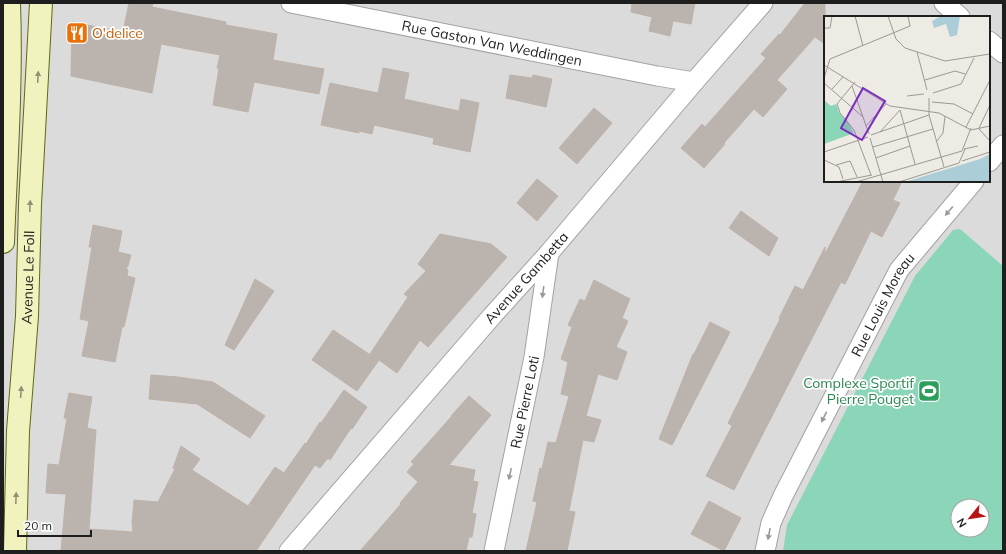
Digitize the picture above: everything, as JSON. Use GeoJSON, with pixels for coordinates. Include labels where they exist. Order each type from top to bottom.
{"type":"FeatureCollection","features":[{"type":"Feature","properties":{"kind":"main road","name":"Avenue Le Foll"},"geometry":{"type":"LineString","coordinates":[[3,242],[10,67],[9,3]]}},
{"type":"Feature","properties":{"kind":"main road","name":"Avenue Le Foll"},"geometry":{"type":"LineString","coordinates":[[15,551],[18,431],[27,316],[30,204],[41,3]]}},
{"type":"Feature","properties":{"kind":"street","name":"Rue Gaston Van Weddingen"},"geometry":{"type":"LineString","coordinates":[[291,3],[694,82]]}},
{"type":"Feature","properties":{"kind":"street","name":"Avenue Gambetta"},"geometry":{"type":"LineString","coordinates":[[289,551],[492,316],[549,253],[763,3]]}},
{"type":"Feature","properties":{"kind":"street"},"geometry":{"type":"LineString","coordinates":[[944,3],[959,16]]}},
{"type":"Feature","properties":{"kind":"street"},"geometry":{"type":"LineString","coordinates":[[990,42],[1003,53]]}},
{"type":"Feature","properties":{"kind":"street"},"geometry":{"type":"LineString","coordinates":[[990,161],[1003,146]]}},
{"type":"Feature","properties":{"kind":"street","name":"Rue Louis Moreau"},"geometry":{"type":"LineString","coordinates":[[765,551],[771,522],[783,496],[899,270],[973,182]]}},
{"type":"Feature","properties":{"kind":"street","name":"Rue Pierre Loti"},"geometry":{"type":"LineString","coordinates":[[494,551],[534,357],[549,253]]}},
{"type":"Feature","properties":{"kind":"shaded area"},"geometry":{"type":"Polygon","coordinates":[[[3,3],[1003,3],[1003,551],[3,551],[3,3]]]}},
{"type":"Feature","properties":{"kind":"green space","name":"Complexe Sportif Pierre Pouget"},"geometry":{"type":"Polygon","coordinates":[[[960,229],[1003,266],[1003,551],[783,551],[787,525],[915,276],[953,230],[960,229]]]}},
{"type":"Feature","properties":{"kind":"building"},"geometry":{"type":"Polygon","coordinates":[[[129,3],[153,3],[152,7],[226,22],[226,25],[277,34],[273,60],[324,69],[319,94],[254,82],[248,112],[213,105],[220,55],[161,44],[152,93],[71,76],[72,22],[123,32],[129,3]]]}},
{"type":"Feature","properties":{"kind":"building"},"geometry":{"type":"Polygon","coordinates":[[[632,3],[695,3],[691,24],[673,21],[670,36],[649,31],[652,17],[631,12],[632,3]]]}},
{"type":"Feature","properties":{"kind":"building"},"geometry":{"type":"Polygon","coordinates":[[[805,3],[825,3],[824,43],[815,37],[777,80],[787,89],[763,117],[754,109],[704,168],[681,148],[702,124],[705,127],[766,58],[761,54],[779,34],[780,35],[805,3]]]}},
{"type":"Feature","properties":{"kind":"building"},"geometry":{"type":"Polygon","coordinates":[[[383,68],[409,73],[404,99],[459,111],[461,99],[479,103],[470,152],[433,144],[434,138],[374,125],[372,134],[359,131],[359,133],[321,125],[330,83],[378,93],[383,68]]]}},
{"type":"Feature","properties":{"kind":"building"},"geometry":{"type":"Polygon","coordinates":[[[510,75],[532,78],[533,75],[552,79],[546,107],[506,98],[510,75]]]}},
{"type":"Feature","properties":{"kind":"building"},"geometry":{"type":"Polygon","coordinates":[[[594,108],[612,123],[577,164],[559,148],[594,108]]]}},
{"type":"Feature","properties":{"kind":"building"},"geometry":{"type":"Polygon","coordinates":[[[537,179],[558,196],[537,221],[517,203],[537,179]]]}},
{"type":"Feature","properties":{"kind":"building"},"geometry":{"type":"Polygon","coordinates":[[[862,182],[902,182],[893,200],[900,203],[882,237],[871,231],[845,284],[841,282],[734,490],[706,476],[732,426],[728,423],[795,286],[803,290],[825,247],[825,254],[862,182]]]}},
{"type":"Feature","properties":{"kind":"building"},"geometry":{"type":"Polygon","coordinates":[[[741,211],[778,238],[769,256],[729,228],[741,211]]]}},
{"type":"Feature","properties":{"kind":"building"},"geometry":{"type":"Polygon","coordinates":[[[93,225],[122,231],[118,252],[131,255],[126,269],[128,270],[127,276],[135,278],[124,327],[122,327],[115,362],[82,356],[89,321],[80,319],[92,247],[89,247],[93,225]]]}},
{"type":"Feature","properties":{"kind":"building"},"geometry":{"type":"Polygon","coordinates":[[[440,234],[491,244],[507,257],[428,347],[420,340],[397,373],[379,360],[357,391],[312,360],[333,330],[378,360],[370,354],[408,297],[404,294],[426,271],[418,264],[440,234]]]}},
{"type":"Feature","properties":{"kind":"building"},"geometry":{"type":"Polygon","coordinates":[[[255,279],[274,291],[234,350],[225,345],[255,279]]]}},
{"type":"Feature","properties":{"kind":"building"},"geometry":{"type":"Polygon","coordinates":[[[594,280],[630,299],[622,318],[628,321],[616,347],[627,352],[617,380],[598,374],[586,416],[601,420],[594,442],[583,440],[569,511],[575,512],[567,551],[526,551],[537,502],[533,501],[540,468],[542,469],[548,442],[556,443],[569,396],[561,394],[568,362],[561,359],[572,327],[568,325],[580,299],[585,301],[594,280]]]}},
{"type":"Feature","properties":{"kind":"building"},"geometry":{"type":"Polygon","coordinates":[[[710,322],[730,332],[672,445],[659,439],[693,354],[710,322]]]}},
{"type":"Feature","properties":{"kind":"building"},"geometry":{"type":"Polygon","coordinates":[[[151,375],[213,382],[265,416],[250,438],[197,404],[149,399],[151,375]]]}},
{"type":"Feature","properties":{"kind":"building"},"geometry":{"type":"Polygon","coordinates":[[[344,390],[367,407],[330,460],[328,458],[320,468],[315,465],[256,551],[61,551],[66,494],[46,493],[48,464],[59,465],[67,418],[64,418],[69,393],[92,397],[87,428],[96,430],[89,529],[133,532],[132,523],[134,500],[158,502],[175,469],[173,468],[181,446],[200,459],[192,470],[248,506],[275,467],[284,473],[344,390]]]}},
{"type":"Feature","properties":{"kind":"building"},"geometry":{"type":"Polygon","coordinates":[[[469,396],[491,415],[449,465],[475,470],[473,481],[478,482],[472,513],[476,514],[472,537],[469,537],[466,551],[360,551],[418,482],[407,472],[414,464],[411,462],[469,396]]]}},
{"type":"Feature","properties":{"kind":"building"},"geometry":{"type":"Polygon","coordinates":[[[709,501],[741,518],[724,551],[691,534],[709,501]]]}},
{"type":"Feature","properties":{"kind":"place","name":"O'delice"},"geometry":{"type":"Point","coordinates":[77,33]}},
{"type":"Feature","properties":{"kind":"place","name":"Complexe Sportif Pierre Pouget"},"geometry":{"type":"Point","coordinates":[929,391]}}]}
